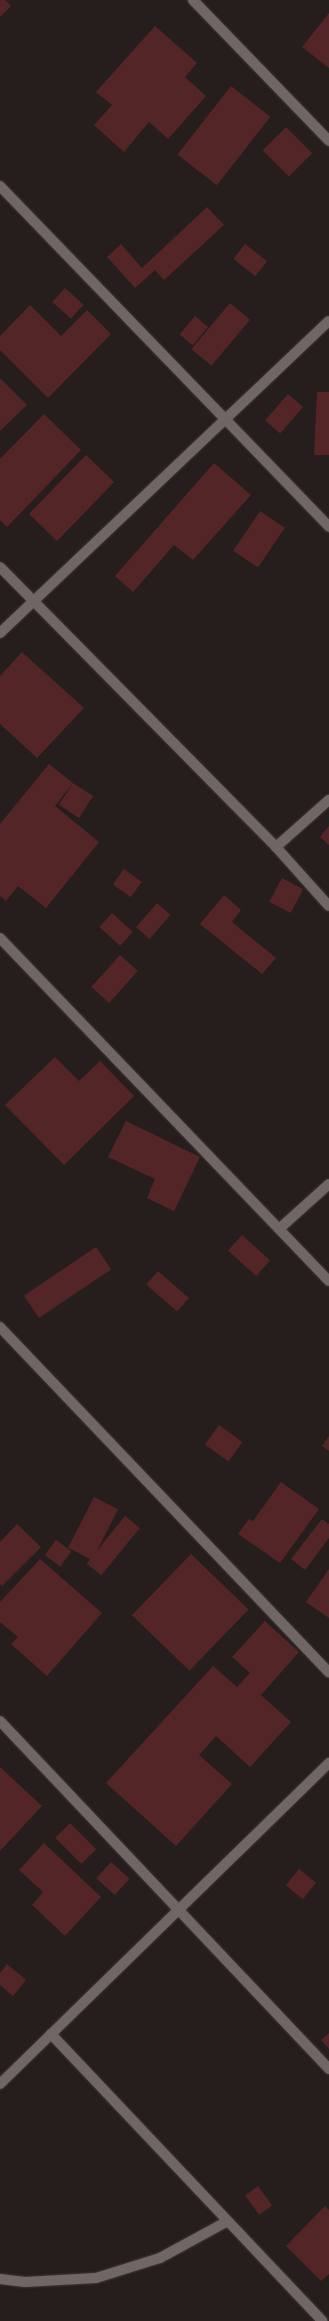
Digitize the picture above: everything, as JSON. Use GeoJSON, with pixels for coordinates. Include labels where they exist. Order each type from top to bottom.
{"type":"FeatureCollection","features":[{"type":"Feature","properties":{"kind":"street"},"geometry":{"type":"LineString","coordinates":[[194,0],[329,141]]}},
{"type":"Feature","properties":{"kind":"street"},"geometry":{"type":"LineString","coordinates":[[0,186],[329,527]]}},
{"type":"Feature","properties":{"kind":"street"},"geometry":{"type":"LineString","coordinates":[[0,633],[329,321]]}},
{"type":"Feature","properties":{"kind":"street"},"geometry":{"type":"LineString","coordinates":[[0,567],[276,847],[329,906]]}},
{"type":"Feature","properties":{"kind":"street"},"geometry":{"type":"LineString","coordinates":[[276,847],[329,800]]}},
{"type":"Feature","properties":{"kind":"street"},"geometry":{"type":"LineString","coordinates":[[0,938],[329,1281]]}},
{"type":"Feature","properties":{"kind":"street"},"geometry":{"type":"LineString","coordinates":[[279,1229],[329,1184]]}},
{"type":"Feature","properties":{"kind":"street"},"geometry":{"type":"LineString","coordinates":[[0,1327],[329,1672]]}},
{"type":"Feature","properties":{"kind":"street"},"geometry":{"type":"LineString","coordinates":[[0,1721],[329,2069]]}},
{"type":"Feature","properties":{"kind":"street"},"geometry":{"type":"LineString","coordinates":[[0,2084],[329,1763]]}},
{"type":"Feature","properties":{"kind":"street"},"geometry":{"type":"LineString","coordinates":[[51,2034],[322,2321]]}},
{"type":"Feature","properties":{"kind":"street"},"geometry":{"type":"LineString","coordinates":[[0,2279],[25,2282],[96,2278],[160,2258],[228,2221]]}},
{"type":"Feature","properties":{"kind":"building"},"geometry":{"type":"Polygon","coordinates":[[[0,0],[5,0],[11,6],[0,17],[0,0]]]}},
{"type":"Feature","properties":{"kind":"building"},"geometry":{"type":"Polygon","coordinates":[[[329,13],[329,68],[302,47],[329,13]]]}},
{"type":"Feature","properties":{"kind":"building"},"geometry":{"type":"Polygon","coordinates":[[[155,26],[197,63],[185,77],[206,96],[168,139],[149,122],[124,152],[94,125],[112,105],[96,92],[155,26]]]}},
{"type":"Feature","properties":{"kind":"building"},"geometry":{"type":"Polygon","coordinates":[[[231,86],[270,117],[217,185],[177,155],[231,86]]]}},
{"type":"Feature","properties":{"kind":"building"},"geometry":{"type":"Polygon","coordinates":[[[286,127],[312,153],[289,176],[263,150],[286,127]]]}},
{"type":"Feature","properties":{"kind":"building"},"geometry":{"type":"Polygon","coordinates":[[[207,207],[224,225],[164,280],[155,270],[135,288],[107,257],[121,244],[142,268],[207,207]]]}},
{"type":"Feature","properties":{"kind":"building"},"geometry":{"type":"Polygon","coordinates":[[[245,244],[267,261],[255,276],[233,259],[245,244]]]}},
{"type":"Feature","properties":{"kind":"building"},"geometry":{"type":"Polygon","coordinates":[[[65,288],[84,305],[71,319],[52,302],[65,288]]]}},
{"type":"Feature","properties":{"kind":"building"},"geometry":{"type":"Polygon","coordinates":[[[230,303],[250,320],[211,366],[191,349],[230,303]]]}},
{"type":"Feature","properties":{"kind":"building"},"geometry":{"type":"Polygon","coordinates":[[[30,305],[61,336],[87,310],[111,334],[48,398],[0,350],[0,336],[30,305]]]}},
{"type":"Feature","properties":{"kind":"building"},"geometry":{"type":"Polygon","coordinates":[[[195,316],[208,327],[193,345],[180,334],[195,316]]]}},
{"type":"Feature","properties":{"kind":"building"},"geometry":{"type":"Polygon","coordinates":[[[0,378],[27,405],[0,431],[0,378]]]}},
{"type":"Feature","properties":{"kind":"building"},"geometry":{"type":"Polygon","coordinates":[[[317,392],[329,392],[329,455],[314,455],[317,392]]]}},
{"type":"Feature","properties":{"kind":"building"},"geometry":{"type":"Polygon","coordinates":[[[288,394],[303,407],[280,434],[265,420],[288,394]]]}},
{"type":"Feature","properties":{"kind":"building"},"geometry":{"type":"Polygon","coordinates":[[[44,414],[81,450],[7,527],[0,520],[0,459],[44,414]]]}},
{"type":"Feature","properties":{"kind":"building"},"geometry":{"type":"Polygon","coordinates":[[[86,455],[114,482],[57,541],[29,514],[86,455]]]}},
{"type":"Feature","properties":{"kind":"building"},"geometry":{"type":"Polygon","coordinates":[[[214,463],[251,495],[193,560],[174,545],[133,592],[115,576],[214,463]]]}},
{"type":"Feature","properties":{"kind":"building"},"geometry":{"type":"Polygon","coordinates":[[[260,511],[285,528],[258,568],[233,551],[260,511]]]}},
{"type":"Feature","properties":{"kind":"building"},"geometry":{"type":"Polygon","coordinates":[[[22,652],[84,708],[37,758],[0,724],[0,676],[22,652]]]}},
{"type":"Feature","properties":{"kind":"building"},"geometry":{"type":"Polygon","coordinates":[[[49,764],[73,783],[55,806],[99,842],[46,908],[18,886],[6,901],[0,896],[0,824],[49,764]]]}},
{"type":"Feature","properties":{"kind":"building"},"geometry":{"type":"Polygon","coordinates":[[[73,783],[93,796],[79,818],[59,805],[73,783]]]}},
{"type":"Feature","properties":{"kind":"building"},"geometry":{"type":"Polygon","coordinates":[[[329,826],[329,845],[320,837],[329,826]]]}},
{"type":"Feature","properties":{"kind":"building"},"geometry":{"type":"Polygon","coordinates":[[[124,869],[142,882],[131,897],[113,884],[124,869]]]}},
{"type":"Feature","properties":{"kind":"building"},"geometry":{"type":"Polygon","coordinates":[[[282,878],[303,889],[291,913],[269,902],[282,878]]]}},
{"type":"Feature","properties":{"kind":"building"},"geometry":{"type":"Polygon","coordinates":[[[224,895],[241,910],[232,922],[276,958],[262,974],[200,924],[224,895]]]}},
{"type":"Feature","properties":{"kind":"building"},"geometry":{"type":"Polygon","coordinates":[[[157,903],[171,915],[150,939],[136,927],[157,903]]]}},
{"type":"Feature","properties":{"kind":"building"},"geometry":{"type":"Polygon","coordinates":[[[112,913],[133,932],[120,946],[99,927],[112,913]]]}},
{"type":"Feature","properties":{"kind":"building"},"geometry":{"type":"Polygon","coordinates":[[[120,955],[138,971],[109,1003],[91,987],[120,955]]]}},
{"type":"Feature","properties":{"kind":"building"},"geometry":{"type":"Polygon","coordinates":[[[55,1057],[79,1081],[100,1061],[134,1096],[64,1165],[5,1105],[55,1057]]]}},
{"type":"Feature","properties":{"kind":"building"},"geometry":{"type":"Polygon","coordinates":[[[126,1121],[200,1157],[174,1211],[147,1198],[155,1179],[108,1157],[126,1121]]]}},
{"type":"Feature","properties":{"kind":"building"},"geometry":{"type":"Polygon","coordinates":[[[242,1235],[270,1260],[256,1276],[228,1251],[242,1235]]]}},
{"type":"Feature","properties":{"kind":"building"},"geometry":{"type":"Polygon","coordinates":[[[96,1247],[111,1269],[39,1318],[24,1296],[96,1247]]]}},
{"type":"Feature","properties":{"kind":"building"},"geometry":{"type":"Polygon","coordinates":[[[158,1271],[189,1298],[177,1311],[146,1285],[158,1271]]]}},
{"type":"Feature","properties":{"kind":"building"},"geometry":{"type":"Polygon","coordinates":[[[219,1425],[242,1442],[228,1461],[205,1444],[219,1425]]]}},
{"type":"Feature","properties":{"kind":"building"},"geometry":{"type":"Polygon","coordinates":[[[329,1436],[329,1451],[322,1446],[329,1436]]]}},
{"type":"Feature","properties":{"kind":"building"},"geometry":{"type":"Polygon","coordinates":[[[281,1482],[319,1509],[280,1563],[238,1534],[249,1519],[253,1521],[281,1482]]]}},
{"type":"Feature","properties":{"kind":"building"},"geometry":{"type":"Polygon","coordinates":[[[94,1497],[118,1509],[92,1560],[68,1548],[94,1497]]]}},
{"type":"Feature","properties":{"kind":"building"},"geometry":{"type":"Polygon","coordinates":[[[125,1516],[140,1528],[101,1575],[87,1563],[125,1516]]]}},
{"type":"Feature","properties":{"kind":"building"},"geometry":{"type":"Polygon","coordinates":[[[322,1519],[329,1524],[329,1538],[305,1570],[291,1559],[322,1519]]]}},
{"type":"Feature","properties":{"kind":"building"},"geometry":{"type":"Polygon","coordinates":[[[17,1524],[41,1547],[2,1586],[0,1584],[0,1542],[17,1524]]]}},
{"type":"Feature","properties":{"kind":"building"},"geometry":{"type":"Polygon","coordinates":[[[56,1540],[71,1551],[60,1567],[45,1555],[56,1540]]]}},
{"type":"Feature","properties":{"kind":"building"},"geometry":{"type":"Polygon","coordinates":[[[191,1554],[249,1610],[190,1671],[132,1615],[191,1554]]]}},
{"type":"Feature","properties":{"kind":"building"},"geometry":{"type":"Polygon","coordinates":[[[40,1559],[102,1613],[47,1676],[11,1644],[18,1637],[0,1622],[0,1602],[40,1559]]]}},
{"type":"Feature","properties":{"kind":"building"},"geometry":{"type":"Polygon","coordinates":[[[329,1569],[329,1618],[306,1602],[329,1569]]]}},
{"type":"Feature","properties":{"kind":"building"},"geometry":{"type":"Polygon","coordinates":[[[265,1621],[299,1652],[261,1695],[291,1722],[250,1767],[216,1736],[199,1755],[232,1784],[176,1846],[106,1783],[213,1666],[237,1687],[250,1673],[232,1657],[265,1621]]]}},
{"type":"Feature","properties":{"kind":"building"},"geometry":{"type":"Polygon","coordinates":[[[0,1767],[42,1806],[0,1851],[0,1767]]]}},
{"type":"Feature","properties":{"kind":"building"},"geometry":{"type":"Polygon","coordinates":[[[70,1823],[96,1849],[81,1864],[55,1838],[70,1823]]]}},
{"type":"Feature","properties":{"kind":"building"},"geometry":{"type":"Polygon","coordinates":[[[44,1843],[101,1897],[65,1936],[32,1905],[43,1892],[19,1870],[44,1843]]]}},
{"type":"Feature","properties":{"kind":"building"},"geometry":{"type":"Polygon","coordinates":[[[111,1862],[130,1879],[115,1895],[96,1878],[111,1862]]]}},
{"type":"Feature","properties":{"kind":"building"},"geometry":{"type":"Polygon","coordinates":[[[299,1869],[316,1883],[303,1899],[286,1885],[299,1869]]]}},
{"type":"Feature","properties":{"kind":"building"},"geometry":{"type":"Polygon","coordinates":[[[7,1964],[26,1980],[13,1996],[0,1985],[0,1973],[7,1964]]]}},
{"type":"Feature","properties":{"kind":"building"},"geometry":{"type":"Polygon","coordinates":[[[329,2033],[329,2049],[321,2040],[329,2033]]]}},
{"type":"Feature","properties":{"kind":"building"},"geometry":{"type":"Polygon","coordinates":[[[258,2186],[272,2205],[259,2215],[245,2195],[258,2186]]]}},
{"type":"Feature","properties":{"kind":"building"},"geometry":{"type":"Polygon","coordinates":[[[325,2206],[329,2210],[329,2274],[321,2281],[286,2246],[325,2206]]]}}]}
